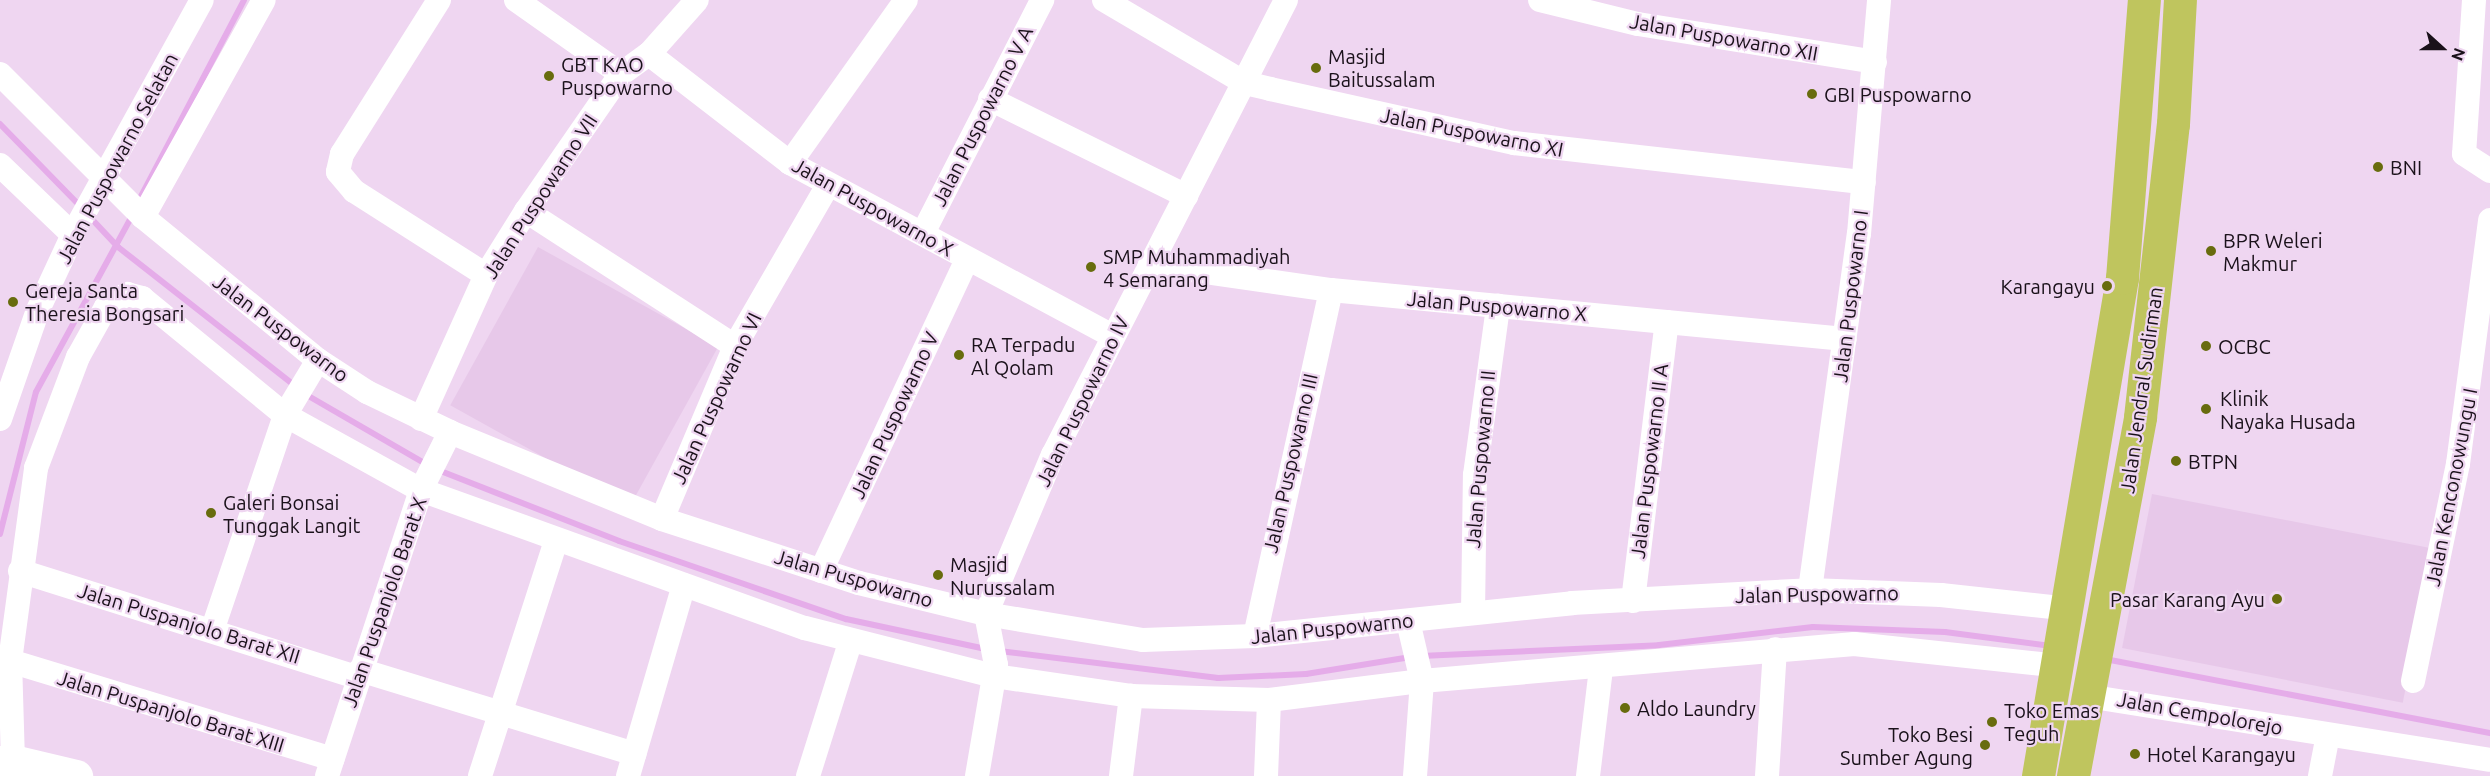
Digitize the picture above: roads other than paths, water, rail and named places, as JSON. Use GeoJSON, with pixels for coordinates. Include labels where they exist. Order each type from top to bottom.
{"type":"FeatureCollection","features":[{"type":"Feature","properties":{"kind":"highway","name":"Jalan Jendral Sudirman"},"geometry":{"type":"LineString","coordinates":[[2038,776],[2060,663],[2122,278],[2144,0]]}},
{"type":"Feature","properties":{"kind":"highway","name":"Jalan Jendral Sudirman"},"geometry":{"type":"LineString","coordinates":[[2073,776],[2089,691],[2103,636],[2154,312],[2180,0]]}},
{"type":"Feature","properties":{"kind":"street","name":"Jalan Puspowarno Selatan"},"geometry":{"type":"LineString","coordinates":[[0,419],[38,310],[74,231],[107,183],[202,0]]}},
{"type":"Feature","properties":{"kind":"street"},"geometry":{"type":"LineString","coordinates":[[140,213],[264,0]]}},
{"type":"Feature","properties":{"kind":"street"},"geometry":{"type":"LineString","coordinates":[[439,0],[342,154],[338,172],[354,191],[486,275]]}},
{"type":"Feature","properties":{"kind":"street"},"geometry":{"type":"LineString","coordinates":[[516,0],[621,74]]}},
{"type":"Feature","properties":{"kind":"street","name":"Jalan Puspowarno VII"},"geometry":{"type":"LineString","coordinates":[[420,420],[486,275],[526,212],[621,74],[649,54],[697,0]]}},
{"type":"Feature","properties":{"kind":"street"},"geometry":{"type":"LineString","coordinates":[[790,163],[906,0]]}},
{"type":"Feature","properties":{"kind":"street","name":"Jalan Puspowarno V A"},"geometry":{"type":"LineString","coordinates":[[923,232],[1042,0]]}},
{"type":"Feature","properties":{"kind":"street","name":"Jalan Puspowarno XI"},"geometry":{"type":"LineString","coordinates":[[1104,0],[1245,83],[1514,143],[1864,182]]}},
{"type":"Feature","properties":{"kind":"street","name":"Jalan Puspowarno IV"},"geometry":{"type":"LineString","coordinates":[[986,614],[1053,455],[1286,0]]}},
{"type":"Feature","properties":{"kind":"street","name":"Jalan Puspowarno XII"},"geometry":{"type":"LineString","coordinates":[[1540,0],[1638,24],[1875,62]]}},
{"type":"Feature","properties":{"kind":"street","name":"Jalan Puspowarno I"},"geometry":{"type":"LineString","coordinates":[[1810,590],[1864,182],[1880,0]]}},
{"type":"Feature","properties":{"kind":"street"},"geometry":{"type":"LineString","coordinates":[[2474,0],[2464,154],[2490,171]]}},
{"type":"Feature","properties":{"kind":"street","name":"Jalan Puspowarno X"},"geometry":{"type":"LineString","coordinates":[[649,54],[790,163],[923,232],[967,259],[1113,336]]}},
{"type":"Feature","properties":{"kind":"street","name":"Jalan Puspowarno"},"geometry":{"type":"LineString","coordinates":[[0,74],[107,183],[140,213],[317,362],[448,435],[662,519],[820,571],[986,614],[1143,640],[1255,636],[1601,669],[1775,649],[1854,644],[2060,663]]}},
{"type":"Feature","properties":{"kind":"street"},"geometry":{"type":"LineString","coordinates":[[990,99],[1186,196]]}},
{"type":"Feature","properties":{"kind":"street"},"geometry":{"type":"LineString","coordinates":[[0,165],[74,231]]}},
{"type":"Feature","properties":{"kind":"street","name":"Jalan Puspowarno VI"},"geometry":{"type":"LineString","coordinates":[[662,519],[735,346],[828,184]]}},
{"type":"Feature","properties":{"kind":"street"},"geometry":{"type":"LineString","coordinates":[[526,212],[735,346]]}},
{"type":"Feature","properties":{"kind":"street","name":"Jalan Kenconowungu I"},"geometry":{"type":"LineString","coordinates":[[2413,681],[2460,452],[2490,220]]}},
{"type":"Feature","properties":{"kind":"street","name":"Jalan Puspowarno V"},"geometry":{"type":"LineString","coordinates":[[820,571],[967,259]]}},
{"type":"Feature","properties":{"kind":"street","name":"Jalan Puspowarno X"},"geometry":{"type":"LineString","coordinates":[[1150,264],[1331,290],[1845,339]]}},
{"type":"Feature","properties":{"kind":"street","name":"Jalan Puspowarno III"},"geometry":{"type":"LineString","coordinates":[[1255,636],[1265,569],[1331,290]]}},
{"type":"Feature","properties":{"kind":"street","name":"Jalan Puspowarno"},"geometry":{"type":"LineString","coordinates":[[20,571],[27,505],[55,415],[106,307],[131,294],[287,411],[423,486],[556,540],[850,643],[995,661],[1131,696],[1269,700],[1415,652],[1473,613],[1810,590],[1941,595],[2068,613]]}},
{"type":"Feature","properties":{"kind":"street","name":"Jalan Puspowarno II"},"geometry":{"type":"LineString","coordinates":[[1473,613],[1475,475],[1498,306]]}},
{"type":"Feature","properties":{"kind":"street","name":"Jalan Puspowarno II A"},"geometry":{"type":"LineString","coordinates":[[1633,601],[1667,322]]}},
{"type":"Feature","properties":{"kind":"street"},"geometry":{"type":"LineString","coordinates":[[213,628],[287,411],[317,362]]}},
{"type":"Feature","properties":{"kind":"street","name":"Jalan Puspanjolo Barat X"},"geometry":{"type":"LineString","coordinates":[[330,768],[359,674],[423,486],[448,435]]}},
{"type":"Feature","properties":{"kind":"street"},"geometry":{"type":"LineString","coordinates":[[480,776],[556,540]]}},
{"type":"Feature","properties":{"kind":"street"},"geometry":{"type":"LineString","coordinates":[[20,571],[10,661],[9,765],[76,776]]}},
{"type":"Feature","properties":{"kind":"street","name":"Jalan Puspanjolo Barat XII"},"geometry":{"type":"LineString","coordinates":[[20,571],[359,674],[499,713],[631,765]]}},
{"type":"Feature","properties":{"kind":"street"},"geometry":{"type":"LineString","coordinates":[[631,765],[684,585]]}},
{"type":"Feature","properties":{"kind":"street"},"geometry":{"type":"LineString","coordinates":[[977,776],[995,661],[986,614]]}},
{"type":"Feature","properties":{"kind":"street"},"geometry":{"type":"LineString","coordinates":[[808,776],[850,643]]}},
{"type":"Feature","properties":{"kind":"street"},"geometry":{"type":"LineString","coordinates":[[1767,776],[1775,649]]}},
{"type":"Feature","properties":{"kind":"street"},"geometry":{"type":"LineString","coordinates":[[1415,652],[1415,776]]}},
{"type":"Feature","properties":{"kind":"street","name":"Jalan Puspanjolo Barat XIII"},"geometry":{"type":"LineString","coordinates":[[10,661],[330,768]]}},
{"type":"Feature","properties":{"kind":"street"},"geometry":{"type":"LineString","coordinates":[[1588,776],[1601,669]]}},
{"type":"Feature","properties":{"kind":"street","name":"Jalan Cempolorejo"},"geometry":{"type":"LineString","coordinates":[[2089,691],[2480,764]]}},
{"type":"Feature","properties":{"kind":"street"},"geometry":{"type":"LineString","coordinates":[[1121,776],[1131,696]]}},
{"type":"Feature","properties":{"kind":"street"},"geometry":{"type":"LineString","coordinates":[[1266,776],[1269,700]]}},
{"type":"Feature","properties":{"kind":"street"},"geometry":{"type":"LineString","coordinates":[[2320,776],[2328,735]]}},
{"type":"Feature","properties":{"kind":"waterway"},"geometry":{"type":"LineString","coordinates":[[137,204],[244,0]]}},
{"type":"Feature","properties":{"kind":"waterway"},"geometry":{"type":"LineString","coordinates":[[0,124],[81,207]]}},
{"type":"Feature","properties":{"kind":"waterway"},"geometry":{"type":"LineString","coordinates":[[88,215],[118,247],[295,386]]}},
{"type":"Feature","properties":{"kind":"waterway"},"geometry":{"type":"LineString","coordinates":[[0,534],[36,392],[132,216]]}},
{"type":"Feature","properties":{"kind":"waterway"},"geometry":{"type":"LineString","coordinates":[[305,394],[429,466]]}},
{"type":"Feature","properties":{"kind":"waterway"},"geometry":{"type":"LineString","coordinates":[[438,470],[619,541],[846,619],[986,649]]}},
{"type":"Feature","properties":{"kind":"waterway"},"geometry":{"type":"LineString","coordinates":[[1421,656],[1659,645],[1813,627],[1945,632],[2051,646]]}},
{"type":"Feature","properties":{"kind":"waterway"},"geometry":{"type":"LineString","coordinates":[[999,651],[1218,678],[1306,674],[1411,657]]}},
{"type":"Feature","properties":{"kind":"waterway"},"geometry":{"type":"LineString","coordinates":[[2105,659],[2490,733]]}},
{"type":"Feature","properties":{"kind":"place","name":"Masjid Baitussalam"},"geometry":{"type":"Point","coordinates":[1316,68]}},
{"type":"Feature","properties":{"kind":"place","name":"GBT KAO Puspowarno"},"geometry":{"type":"Point","coordinates":[549,76]}},
{"type":"Feature","properties":{"kind":"place","name":"GBI Puspowarno"},"geometry":{"type":"Point","coordinates":[1812,94]}},
{"type":"Feature","properties":{"kind":"place","name":"BNI"},"geometry":{"type":"Point","coordinates":[2378,167]}},
{"type":"Feature","properties":{"kind":"place","name":"BPR Weleri Makmur"},"geometry":{"type":"Point","coordinates":[2211,251]}},
{"type":"Feature","properties":{"kind":"place","name":"SMP Muhammadiyah 4 Semarang"},"geometry":{"type":"Point","coordinates":[1091,267]}},
{"type":"Feature","properties":{"kind":"place","name":"Karangayu"},"geometry":{"type":"Point","coordinates":[2107,286]}},
{"type":"Feature","properties":{"kind":"place","name":"Gereja Santa Theresia Bongsari"},"geometry":{"type":"Point","coordinates":[13,302]}},
{"type":"Feature","properties":{"kind":"place","name":"OCBC"},"geometry":{"type":"Point","coordinates":[2206,346]}},
{"type":"Feature","properties":{"kind":"place","name":"RA Terpadu Al Qolam"},"geometry":{"type":"Point","coordinates":[959,355]}},
{"type":"Feature","properties":{"kind":"place","name":"Klinik Nayaka Husada"},"geometry":{"type":"Point","coordinates":[2206,409]}},
{"type":"Feature","properties":{"kind":"place","name":"BTPN"},"geometry":{"type":"Point","coordinates":[2176,461]}},
{"type":"Feature","properties":{"kind":"place","name":"Galeri Bonsai Tunggak Langit"},"geometry":{"type":"Point","coordinates":[211,513]}},
{"type":"Feature","properties":{"kind":"place","name":"Masjid Nurussalam"},"geometry":{"type":"Point","coordinates":[938,575]}},
{"type":"Feature","properties":{"kind":"place","name":"Pasar Karang Ayu"},"geometry":{"type":"Point","coordinates":[2277,599]}},
{"type":"Feature","properties":{"kind":"place","name":"Aldo Laundry"},"geometry":{"type":"Point","coordinates":[1625,708]}},
{"type":"Feature","properties":{"kind":"place","name":"Toko Emas Teguh"},"geometry":{"type":"Point","coordinates":[1992,722]}},
{"type":"Feature","properties":{"kind":"place","name":"Toko Besi Sumber Agung"},"geometry":{"type":"Point","coordinates":[1985,745]}},
{"type":"Feature","properties":{"kind":"place","name":"Hotel Karangayu"},"geometry":{"type":"Point","coordinates":[2135,754]}}]}
